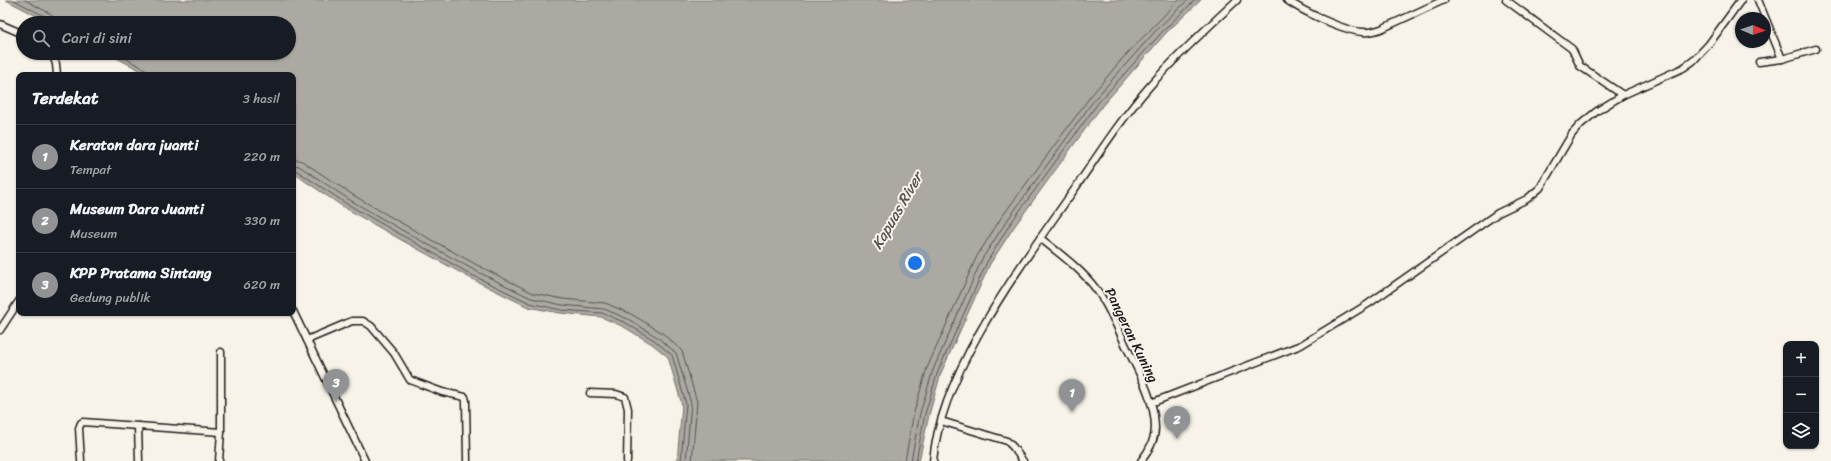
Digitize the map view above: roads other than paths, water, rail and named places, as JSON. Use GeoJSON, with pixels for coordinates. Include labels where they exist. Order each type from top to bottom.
{"type":"FeatureCollection","features":[{"type":"Feature","properties":{"kind":"street"},"geometry":{"type":"LineString","coordinates":[[933,461],[941,422],[957,378],[976,339],[1040,238],[1136,102],[1191,43],[1237,0]]}},
{"type":"Feature","properties":{"kind":"street"},"geometry":{"type":"LineString","coordinates":[[1287,0],[1310,14],[1345,28],[1363,32],[1374,32],[1444,0]]}},
{"type":"Feature","properties":{"kind":"street"},"geometry":{"type":"LineString","coordinates":[[1506,0],[1572,49],[1580,66],[1622,95]]}},
{"type":"Feature","properties":{"kind":"street"},"geometry":{"type":"LineString","coordinates":[[1151,403],[1252,365],[1308,341],[1368,304],[1498,212],[1527,199],[1537,191],[1544,182],[1563,148],[1576,129],[1597,111],[1622,95],[1683,68],[1693,61],[1709,44],[1741,0]]}},
{"type":"Feature","properties":{"kind":"street"},"geometry":{"type":"LineString","coordinates":[[1758,0],[1782,59]]}},
{"type":"Feature","properties":{"kind":"street"},"geometry":{"type":"LineString","coordinates":[[0,24],[16,31]]}},
{"type":"Feature","properties":{"kind":"street"},"geometry":{"type":"LineString","coordinates":[[1759,62],[1782,59],[1816,49]]}},
{"type":"Feature","properties":{"kind":"street"},"geometry":{"type":"LineString","coordinates":[[54,60],[57,72]]}},
{"type":"Feature","properties":{"kind":"street","name":"Pangeran Kuning"},"geometry":{"type":"LineString","coordinates":[[1040,238],[1073,265],[1096,290],[1107,307],[1151,403],[1155,420],[1154,437],[1151,447],[1141,461]]}},
{"type":"Feature","properties":{"kind":"street"},"geometry":{"type":"LineString","coordinates":[[0,330],[16,306]]}},
{"type":"Feature","properties":{"kind":"street"},"geometry":{"type":"LineString","coordinates":[[295,316],[365,461]]}},
{"type":"Feature","properties":{"kind":"street"},"geometry":{"type":"LineString","coordinates":[[307,340],[352,321],[363,320],[394,353],[410,380],[442,392],[465,397],[468,461]]}},
{"type":"Feature","properties":{"kind":"street"},"geometry":{"type":"LineString","coordinates":[[219,461],[221,432],[221,352]]}},
{"type":"Feature","properties":{"kind":"street"},"geometry":{"type":"LineString","coordinates":[[590,393],[616,394],[625,397],[628,409],[627,461]]}},
{"type":"Feature","properties":{"kind":"street"},"geometry":{"type":"LineString","coordinates":[[81,461],[81,423],[95,422],[221,432]]}},
{"type":"Feature","properties":{"kind":"street"},"geometry":{"type":"LineString","coordinates":[[941,422],[1006,442],[1013,447],[1023,461]]}},
{"type":"Feature","properties":{"kind":"street"},"geometry":{"type":"LineString","coordinates":[[138,426],[139,461]]}},
{"type":"Feature","properties":{"kind":"water","name":"Kapuas River"},"geometry":{"type":"Polygon","coordinates":[[[6,0],[1201,0],[1166,33],[1102,106],[1014,227],[990,264],[941,373],[929,415],[919,461],[677,461],[682,405],[668,357],[652,344],[624,327],[601,317],[560,313],[528,307],[470,278],[345,208],[296,175],[296,72],[143,72],[120,60],[296,60],[296,16],[37,16],[6,0]]]}},
{"type":"Feature","properties":{"kind":"place","name":"KPP Pratama Sintang"},"geometry":{"type":"Point","coordinates":[336,402]}},
{"type":"Feature","properties":{"kind":"place","name":"Keraton dara juanti"},"geometry":{"type":"Point","coordinates":[1072,412]}},
{"type":"Feature","properties":{"kind":"place","name":"Museum Dara Juanti"},"geometry":{"type":"Point","coordinates":[1177,439]}}]}
